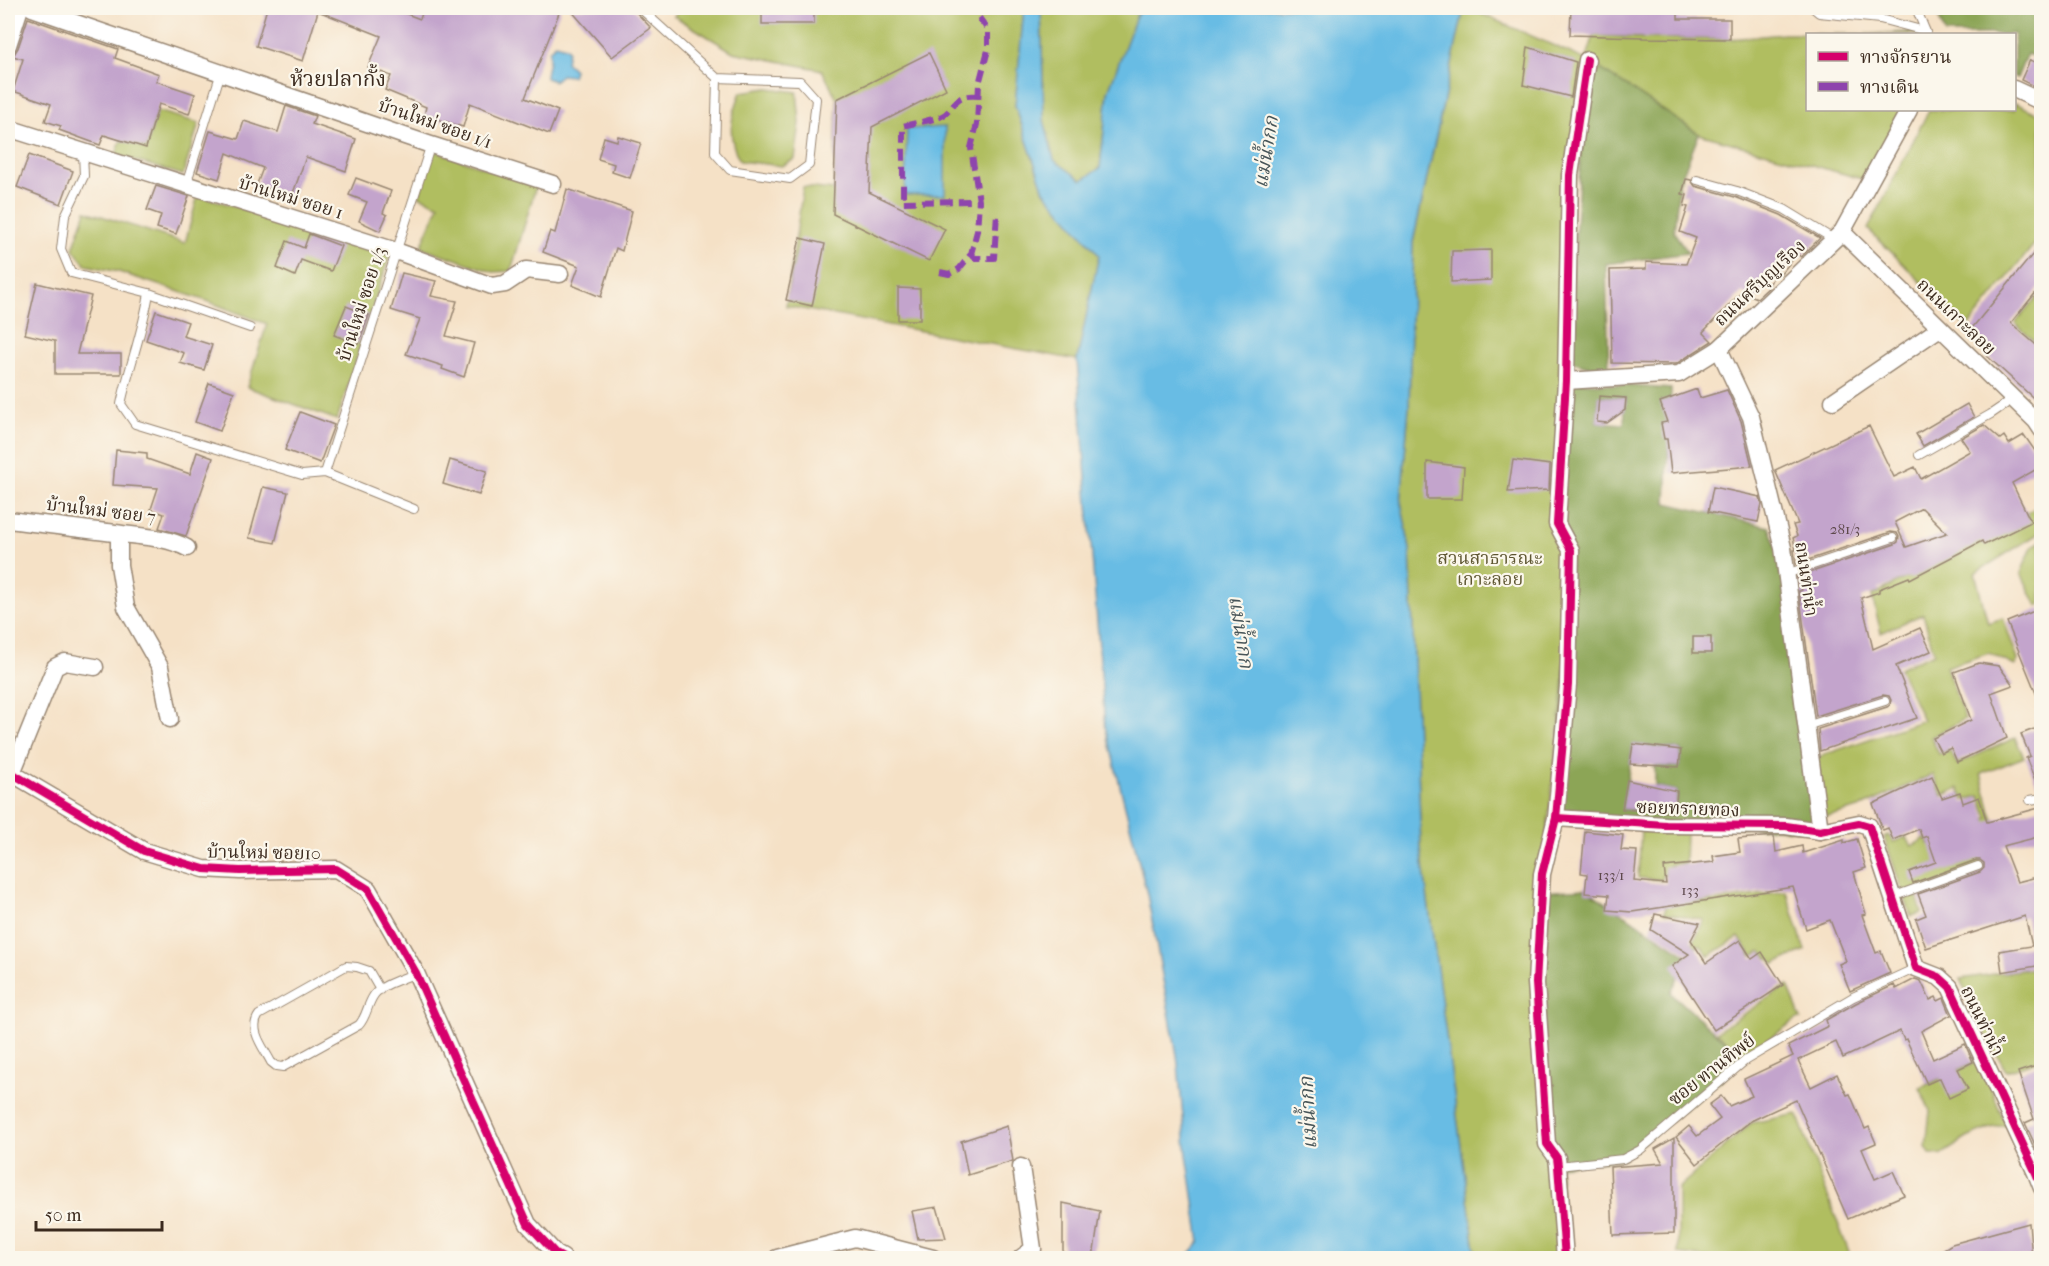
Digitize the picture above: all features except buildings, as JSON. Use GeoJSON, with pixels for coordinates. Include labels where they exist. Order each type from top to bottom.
{"type":"FeatureCollection","features":[{"type":"Feature","properties":{"kind":"street"},"geometry":{"type":"LineString","coordinates":[[8,45],[20,8]]}},
{"type":"Feature","properties":{"kind":"street","name":"บ้านใหม่ ซอย 1/1"},"geometry":{"type":"LineString","coordinates":[[32,8],[553,184]]}},
{"type":"Feature","properties":{"kind":"street"},"geometry":{"type":"LineString","coordinates":[[1565,1258],[1557,1158],[1547,1144],[1536,983],[1542,874],[1556,818],[1568,685],[1570,550],[1557,524],[1566,381],[1570,175],[1587,60]]}},
{"type":"Feature","properties":{"kind":"street"},"geometry":{"type":"LineString","coordinates":[[2016,90],[2042,102]]}},
{"type":"Feature","properties":{"kind":"street","name":"ถนนศรีบุญเรือง"},"geometry":{"type":"LineString","coordinates":[[1566,381],[1679,374],[1719,349],[1838,236],[1908,111]]}},
{"type":"Feature","properties":{"kind":"street","name":"บ้านใหม่ ซอย 1"},"geometry":{"type":"LineString","coordinates":[[8,128],[396,251],[492,286],[505,284],[526,270],[560,274]]}},
{"type":"Feature","properties":{"kind":"street","name":"ถนนเกาะลอย"},"geometry":{"type":"LineString","coordinates":[[1838,236],[1940,328],[2036,421],[2042,430]]}},
{"type":"Feature","properties":{"kind":"street"},"geometry":{"type":"LineString","coordinates":[[1833,401],[1940,328]]}},
{"type":"Feature","properties":{"kind":"street","name":"ถนนท่าน้ำ"},"geometry":{"type":"LineString","coordinates":[[1719,349],[1751,417],[1783,548],[1820,831]]}},
{"type":"Feature","properties":{"kind":"street","name":"บ้านใหม่ ซอย 7"},"geometry":{"type":"LineString","coordinates":[[8,520],[153,536],[188,548]]}},
{"type":"Feature","properties":{"kind":"street"},"geometry":{"type":"LineString","coordinates":[[119,534],[119,565],[126,607],[160,668],[170,719]]}},
{"type":"Feature","properties":{"kind":"street"},"geometry":{"type":"LineString","coordinates":[[10,772],[55,667],[65,662],[95,668]]}},
{"type":"Feature","properties":{"kind":"street","name":"บ้านใหม่ ซอย10"},"geometry":{"type":"LineString","coordinates":[[10,772],[144,851],[204,869],[240,871],[336,869],[368,889],[416,973],[528,1224],[556,1254],[563,1258]]}},
{"type":"Feature","properties":{"kind":"street","name":"ซอยทรายทอง"},"geometry":{"type":"LineString","coordinates":[[1556,818],[1666,825],[1786,826],[1820,831]]}},
{"type":"Feature","properties":{"kind":"street"},"geometry":{"type":"LineString","coordinates":[[1820,831],[1859,823],[1869,826],[1875,838],[1916,968]]}},
{"type":"Feature","properties":{"kind":"street","name":"ถนนท่าน้ำ"},"geometry":{"type":"LineString","coordinates":[[1916,968],[1939,977],[1950,987],[2040,1177]]}},
{"type":"Feature","properties":{"kind":"street"},"geometry":{"type":"LineString","coordinates":[[1021,1167],[1033,1249],[1021,1258]]}},
{"type":"Feature","properties":{"kind":"street"},"geometry":{"type":"LineString","coordinates":[[777,1258],[855,1238],[933,1258]]}},
{"type":"Feature","properties":{"kind":"lane"},"geometry":{"type":"LineString","coordinates":[[640,8],[717,78],[800,81],[816,99],[809,165],[790,179],[730,170],[715,153],[717,78]]}},
{"type":"Feature","properties":{"kind":"lane"},"geometry":{"type":"LineString","coordinates":[[1813,8],[1819,13],[1880,19],[1926,33]]}},
{"type":"Feature","properties":{"kind":"lane"},"geometry":{"type":"LineString","coordinates":[[1878,8],[1880,19]]}},
{"type":"Feature","properties":{"kind":"lane"},"geometry":{"type":"LineString","coordinates":[[1916,8],[1926,33]]}},
{"type":"Feature","properties":{"kind":"lane"},"geometry":{"type":"LineString","coordinates":[[186,185],[221,72]]}},
{"type":"Feature","properties":{"kind":"lane","name":"บ้านใหม่ ซอย 1/3"},"geometry":{"type":"LineString","coordinates":[[325,473],[431,144]]}},
{"type":"Feature","properties":{"kind":"lane"},"geometry":{"type":"LineString","coordinates":[[83,152],[84,177],[65,216],[61,249],[71,273],[149,293],[250,328]]}},
{"type":"Feature","properties":{"kind":"lane"},"geometry":{"type":"LineString","coordinates":[[1697,180],[1737,191],[1784,209],[1838,236]]}},
{"type":"Feature","properties":{"kind":"lane"},"geometry":{"type":"LineString","coordinates":[[149,293],[145,320],[121,404],[135,424],[302,475],[325,473],[414,509]]}},
{"type":"Feature","properties":{"kind":"lane"},"geometry":{"type":"LineString","coordinates":[[1918,455],[2013,399]]}},
{"type":"Feature","properties":{"kind":"lane"},"geometry":{"type":"LineString","coordinates":[[1786,574],[1893,538]]}},
{"type":"Feature","properties":{"kind":"lane"},"geometry":{"type":"LineString","coordinates":[[1806,726],[1885,700]]}},
{"type":"Feature","properties":{"kind":"lane"},"geometry":{"type":"LineString","coordinates":[[2030,800],[2042,798]]}},
{"type":"Feature","properties":{"kind":"lane"},"geometry":{"type":"LineString","coordinates":[[1892,897],[1977,866]]}},
{"type":"Feature","properties":{"kind":"lane"},"geometry":{"type":"LineString","coordinates":[[380,990],[369,971],[346,966],[259,1016],[255,1021],[254,1029],[272,1062],[276,1066],[283,1067],[359,1025],[365,1018],[373,996],[380,990],[416,973]]}},
{"type":"Feature","properties":{"kind":"lane","name":"ซอย ทานทิพย์"},"geometry":{"type":"LineString","coordinates":[[1558,1166],[1623,1159],[1640,1150],[1746,1060],[1852,997],[1916,968]]}},
{"type":"Feature","properties":{"kind":"green space"},"geometry":{"type":"Polygon","coordinates":[[[680,8],[1024,8],[1015,106],[1044,191],[1099,255],[1077,360],[786,306],[803,187],[834,190],[837,99],[822,70],[733,52],[674,16],[680,8]]]}},
{"type":"Feature","properties":{"kind":"green space"},"geometry":{"type":"Polygon","coordinates":[[[1041,8],[1142,8],[1137,15],[1108,92],[1100,168],[1082,180],[1054,160],[1044,120],[1041,8]]]}},
{"type":"Feature","properties":{"kind":"green space","name":"สวนสาธารณะ เกาะลอย"},"geometry":{"type":"Polygon","coordinates":[[[1464,8],[1586,60],[1594,35],[1730,39],[1806,34],[1806,111],[1908,111],[1870,181],[1699,134],[1587,61],[1570,175],[1571,550],[1564,684],[1542,874],[1565,1258],[1476,1258],[1421,849],[1410,549],[1401,502],[1409,407],[1413,243],[1464,8]]]}},
{"type":"Feature","properties":{"kind":"green space"},"geometry":{"type":"Polygon","coordinates":[[[1935,8],[2041,8],[2041,59],[2027,54],[2017,78],[2016,33],[1945,33],[1935,8]]]}},
{"type":"Feature","properties":{"kind":"green space"},"geometry":{"type":"Polygon","coordinates":[[[1925,31],[1927,33],[1889,33],[1925,31]]]}},
{"type":"Feature","properties":{"kind":"green space"},"geometry":{"type":"Polygon","coordinates":[[[1587,60],[1699,134],[1679,184],[1674,232],[1688,253],[1606,264],[1609,372],[1567,360],[1587,60]]]}},
{"type":"Feature","properties":{"kind":"green space"},"geometry":{"type":"Polygon","coordinates":[[[768,88],[797,92],[800,123],[795,159],[782,166],[740,161],[733,143],[733,118],[741,92],[768,88]]]}},
{"type":"Feature","properties":{"kind":"green space"},"geometry":{"type":"Polygon","coordinates":[[[2016,103],[2041,115],[2041,236],[1967,328],[1868,229],[1928,111],[2016,111],[2016,103]]]}},
{"type":"Feature","properties":{"kind":"green space"},"geometry":{"type":"Polygon","coordinates":[[[157,111],[199,123],[183,175],[116,155],[121,140],[146,147],[157,111]]]}},
{"type":"Feature","properties":{"kind":"green space"},"geometry":{"type":"Polygon","coordinates":[[[433,150],[536,186],[511,271],[493,272],[421,247],[439,205],[419,196],[433,150]]]}},
{"type":"Feature","properties":{"kind":"green space"},"geometry":{"type":"Polygon","coordinates":[[[198,195],[390,254],[337,420],[247,387],[267,324],[207,301],[119,272],[86,265],[73,249],[86,211],[185,243],[198,195]]]}},
{"type":"Feature","properties":{"kind":"green space"},"geometry":{"type":"Polygon","coordinates":[[[2039,295],[2041,297],[2041,348],[2015,323],[2039,295]]]}},
{"type":"Feature","properties":{"kind":"green space"},"geometry":{"type":"Polygon","coordinates":[[[1566,381],[1671,389],[1666,503],[1769,527],[1786,574],[1820,831],[1556,818],[1571,550],[1557,524],[1566,381]],[[1599,396],[1597,422],[1624,424],[1626,398],[1599,396]],[[1633,744],[1623,809],[1675,813],[1677,791],[1655,786],[1655,766],[1679,767],[1681,750],[1633,744]]]}},
{"type":"Feature","properties":{"kind":"green space"},"geometry":{"type":"Polygon","coordinates":[[[2041,505],[2041,532],[1975,573],[1988,623],[2003,618],[2018,660],[2015,666],[1989,653],[1946,667],[1965,719],[1931,737],[1939,754],[1950,751],[1957,764],[2015,738],[2024,757],[1981,774],[1992,816],[1998,829],[1978,823],[1988,818],[1980,796],[1964,800],[1959,788],[1942,796],[1933,774],[1859,808],[1822,818],[1815,758],[1923,720],[1899,668],[1934,653],[1923,614],[1881,633],[1872,596],[2041,505]]]}},
{"type":"Feature","properties":{"kind":"green space"},"geometry":{"type":"Polygon","coordinates":[[[2041,541],[2041,604],[2037,606],[2021,573],[2032,547],[2041,541]]]}},
{"type":"Feature","properties":{"kind":"green space"},"geometry":{"type":"Polygon","coordinates":[[[1641,829],[1686,832],[1685,863],[1670,865],[1670,875],[1663,875],[1662,880],[1638,878],[1641,829]]]}},
{"type":"Feature","properties":{"kind":"green space"},"geometry":{"type":"Polygon","coordinates":[[[1888,835],[1893,842],[1906,837],[1912,846],[1926,838],[1929,844],[1961,835],[1982,858],[1991,883],[1976,889],[1968,872],[1916,893],[1922,913],[1911,916],[1884,837],[1888,835]]]}},
{"type":"Feature","properties":{"kind":"green space"},"geometry":{"type":"Polygon","coordinates":[[[1585,889],[1688,956],[1671,993],[1746,1060],[1623,1159],[1558,1166],[1547,1144],[1541,892],[1585,889]]]}},
{"type":"Feature","properties":{"kind":"green space"},"geometry":{"type":"Polygon","coordinates":[[[1786,891],[1805,950],[1774,964],[1761,951],[1752,956],[1739,937],[1709,956],[1700,945],[1689,951],[1704,920],[1664,913],[1667,903],[1716,901],[1786,891]]]}},
{"type":"Feature","properties":{"kind":"green space"},"geometry":{"type":"Polygon","coordinates":[[[2041,967],[2041,1034],[2037,1035],[2041,1045],[2041,1060],[2006,1071],[1960,979],[2041,967]]]}},
{"type":"Feature","properties":{"kind":"green space"},"geometry":{"type":"Polygon","coordinates":[[[1788,985],[1801,1019],[1797,1019],[1743,1057],[1716,1032],[1788,985]]]}},
{"type":"Feature","properties":{"kind":"green space"},"geometry":{"type":"Polygon","coordinates":[[[1979,1060],[2006,1125],[1990,1128],[1967,1138],[1941,1155],[1930,1154],[1926,1147],[1930,1111],[1920,1088],[1979,1060]]]}},
{"type":"Feature","properties":{"kind":"green space"},"geometry":{"type":"Polygon","coordinates":[[[1797,1114],[1851,1258],[1706,1258],[1678,1254],[1678,1188],[1751,1123],[1797,1114]]]}},
{"type":"Feature","properties":{"kind":"water","name":"แม่น้ำกก"},"geometry":{"type":"Polygon","coordinates":[[[1024,8],[1041,8],[1044,120],[1054,160],[1082,180],[1100,168],[1108,92],[1137,14],[1142,8],[1464,8],[1413,242],[1409,407],[1401,502],[1410,549],[1421,849],[1476,1258],[1186,1258],[1200,1242],[1186,1148],[1177,1055],[1147,894],[1105,726],[1077,360],[1099,255],[1044,191],[1015,105],[1024,8]]]}},
{"type":"Feature","properties":{"kind":"water"},"geometry":{"type":"Polygon","coordinates":[[[555,44],[566,47],[568,50],[566,62],[574,70],[572,76],[561,75],[554,81],[546,78],[549,51],[555,44]]]}},
{"type":"Feature","properties":{"kind":"water"},"geometry":{"type":"Polygon","coordinates":[[[945,127],[945,195],[905,195],[907,129],[945,127]]]}},
{"type":"Feature","properties":{"kind":"marked path"},"geometry":{"type":"LineString","coordinates":[[940,272],[949,274],[959,269],[971,254],[977,231],[979,201],[971,148],[977,124],[979,84],[988,50],[988,30],[972,8]]}},
{"type":"Feature","properties":{"kind":"marked path"},"geometry":{"type":"LineString","coordinates":[[979,96],[958,99],[940,117],[903,126],[903,202],[979,201]]}},
{"type":"Feature","properties":{"kind":"marked path"},"geometry":{"type":"LineString","coordinates":[[971,254],[975,258],[994,258],[997,213]]}},
{"type":"Feature","properties":{"kind":"cycle path"},"geometry":{"type":"LineString","coordinates":[[1565,1258],[1557,1158],[1547,1144],[1536,983],[1542,874],[1556,818],[1568,685],[1571,550],[1557,524],[1566,381],[1570,175],[1587,60]]}},
{"type":"Feature","properties":{"kind":"cycle path"},"geometry":{"type":"LineString","coordinates":[[8,771],[144,851],[204,869],[240,871],[336,869],[368,889],[416,973],[528,1224],[556,1254],[563,1258]]}},
{"type":"Feature","properties":{"kind":"cycle path"},"geometry":{"type":"LineString","coordinates":[[1556,818],[1666,825],[1786,826],[1820,831],[1859,823],[1869,826],[1916,968],[1939,977],[1950,987],[2042,1188]]}},
{"type":"Feature","properties":{"kind":"district","name":"ห้วยปลากั้ง"},"geometry":{"type":"Point","coordinates":[338,79]}}]}
